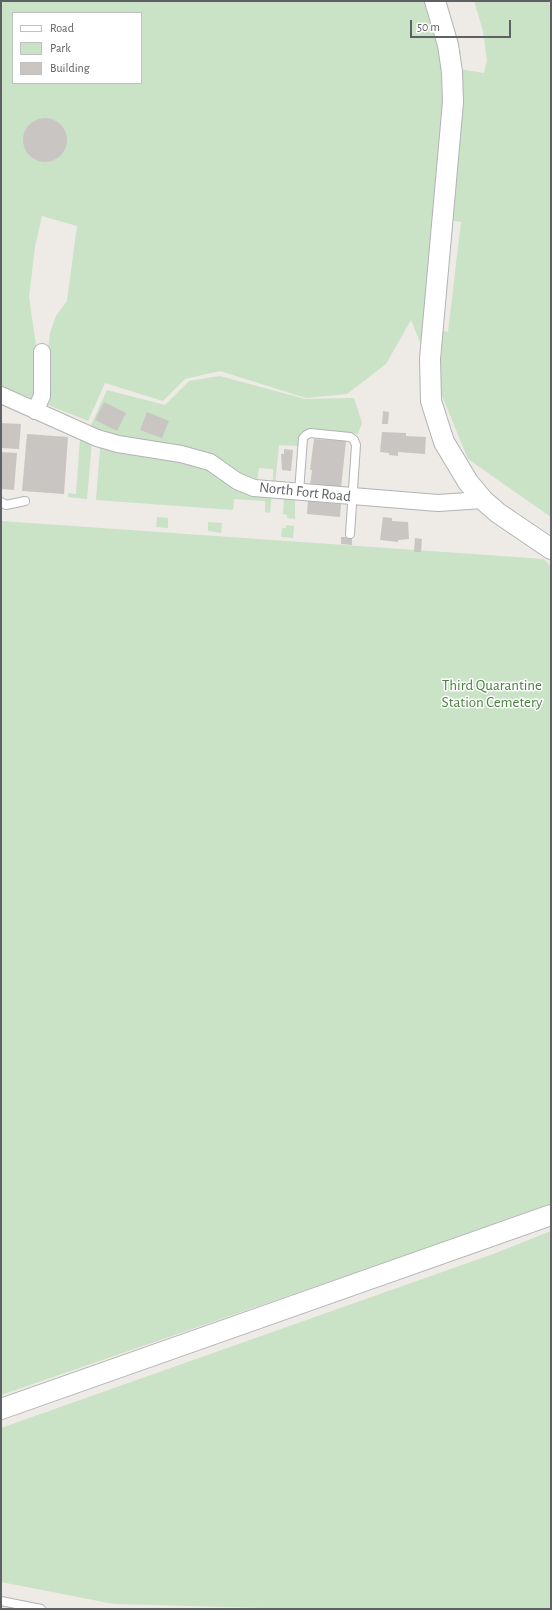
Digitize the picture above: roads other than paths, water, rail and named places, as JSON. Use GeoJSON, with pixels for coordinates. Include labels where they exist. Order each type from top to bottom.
{"type":"FeatureCollection","features":[{"type":"Feature","properties":{"kind":"street"},"geometry":{"type":"LineString","coordinates":[[435,1],[448,45],[452,72],[453,102],[430,359],[431,401],[444,442],[468,482],[483,500],[551,549]]}},
{"type":"Feature","properties":{"kind":"street"},"geometry":{"type":"LineString","coordinates":[[35,411],[42,396],[42,352]]}},
{"type":"Feature","properties":{"kind":"street","name":"North Fort Road"},"geometry":{"type":"LineString","coordinates":[[1,395],[85,433],[118,444],[181,454],[210,462],[238,481],[254,488],[438,503],[483,500]]}},
{"type":"Feature","properties":{"kind":"street"},"geometry":{"type":"LineString","coordinates":[[1,1409],[551,1215]]}},
{"type":"Feature","properties":{"kind":"lane"},"geometry":{"type":"LineString","coordinates":[[299,492],[303,438],[310,433],[350,437],[354,440],[356,445],[350,534]]}},
{"type":"Feature","properties":{"kind":"lane"},"geometry":{"type":"LineString","coordinates":[[1,502],[6,505],[25,501]]}},
{"type":"Feature","properties":{"kind":"lane"},"geometry":{"type":"LineString","coordinates":[[1,1601],[41,1609]]}},
{"type":"Feature","properties":{"kind":"park label","name":"Third Quarantine Station Cemetery"},"geometry":{"type":"Point","coordinates":[492,694]}}]}
